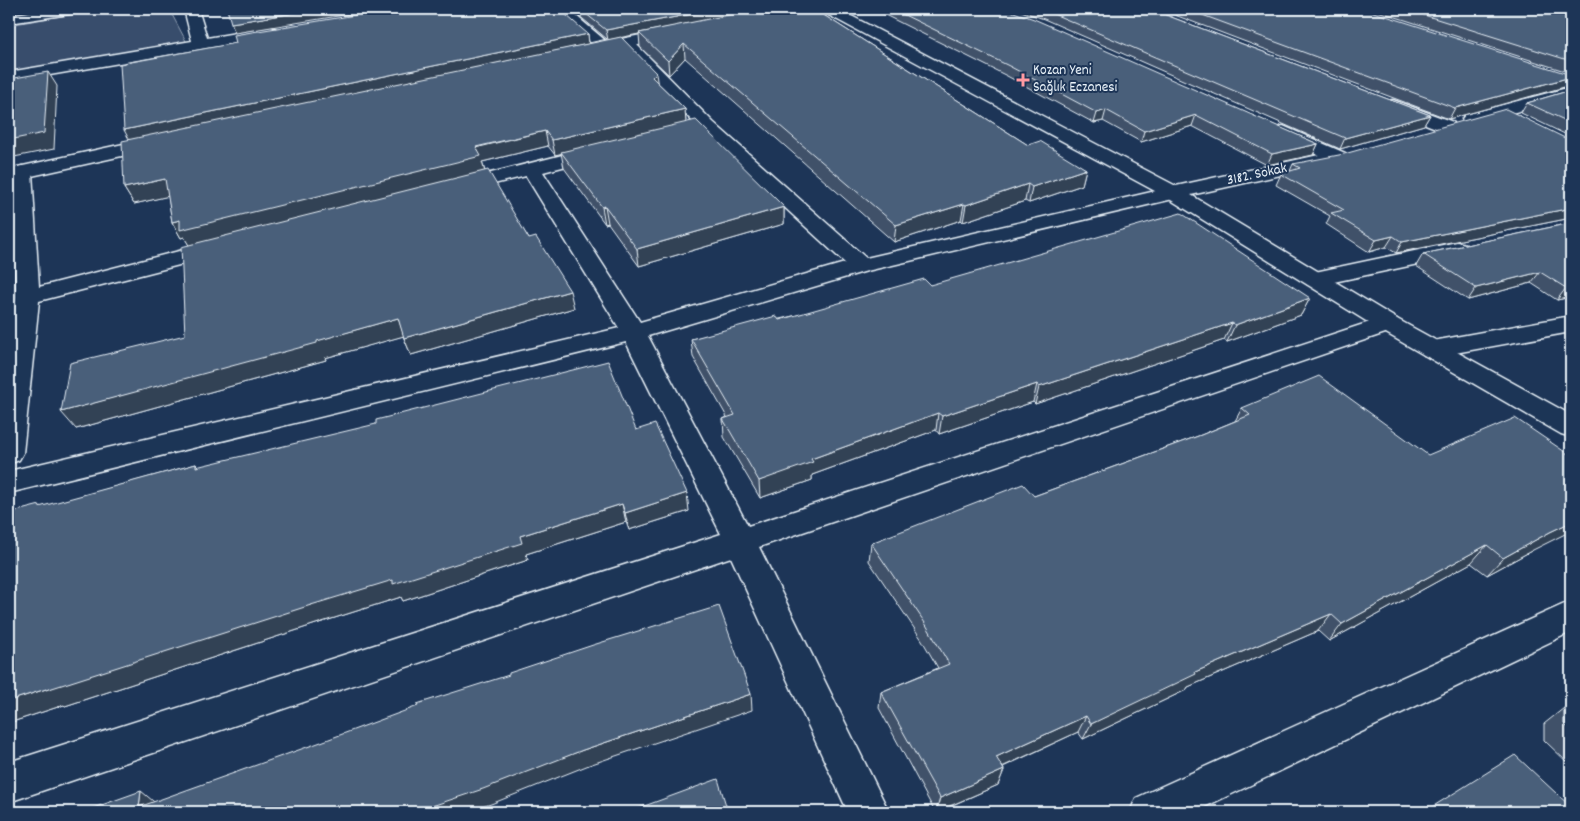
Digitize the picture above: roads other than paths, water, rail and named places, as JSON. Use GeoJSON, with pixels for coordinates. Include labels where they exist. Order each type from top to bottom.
{"type":"FeatureCollection","features":[{"type":"Feature","properties":{"kind":"street"},"geometry":{"type":"LineString","coordinates":[[16,15],[76,9]]}},
{"type":"Feature","properties":{"kind":"street"},"geometry":{"type":"LineString","coordinates":[[191,9],[201,44]]}},
{"type":"Feature","properties":{"kind":"street"},"geometry":{"type":"LineString","coordinates":[[560,9],[605,46]]}},
{"type":"Feature","properties":{"kind":"street"},"geometry":{"type":"LineString","coordinates":[[828,9],[1173,193],[1388,324],[1571,427]]}},
{"type":"Feature","properties":{"kind":"street"},"geometry":{"type":"LineString","coordinates":[[9,77],[288,29]]}},
{"type":"Feature","properties":{"kind":"street"},"geometry":{"type":"LineString","coordinates":[[578,52],[692,30]]}},
{"type":"Feature","properties":{"kind":"street"},"geometry":{"type":"LineString","coordinates":[[626,43],[706,126],[861,266]]}},
{"type":"Feature","properties":{"kind":"street"},"geometry":{"type":"LineString","coordinates":[[1420,134],[1501,111],[1568,83]]}},
{"type":"Feature","properties":{"kind":"street"},"geometry":{"type":"LineString","coordinates":[[1383,101],[1448,126]]}},
{"type":"Feature","properties":{"kind":"street"},"geometry":{"type":"LineString","coordinates":[[1501,111],[1527,124]]}},
{"type":"Feature","properties":{"kind":"street"},"geometry":{"type":"LineString","coordinates":[[1266,125],[1338,157]]}},
{"type":"Feature","properties":{"kind":"street"},"geometry":{"type":"LineString","coordinates":[[651,139],[706,126]]}},
{"type":"Feature","properties":{"kind":"street"},"geometry":{"type":"LineString","coordinates":[[9,452],[28,296],[16,173],[178,138]]}},
{"type":"Feature","properties":{"kind":"street"},"geometry":{"type":"LineString","coordinates":[[444,190],[614,148]]}},
{"type":"Feature","properties":{"kind":"street","name":"3182. Sokak"},"geometry":{"type":"LineString","coordinates":[[9,482],[634,332],[861,266],[1356,152]]}},
{"type":"Feature","properties":{"kind":"street"},"geometry":{"type":"LineString","coordinates":[[531,168],[634,332],[740,541],[869,812]]}},
{"type":"Feature","properties":{"kind":"street"},"geometry":{"type":"LineString","coordinates":[[28,296],[240,242]]}},
{"type":"Feature","properties":{"kind":"street"},"geometry":{"type":"LineString","coordinates":[[1315,279],[1476,245]]}},
{"type":"Feature","properties":{"kind":"street"},"geometry":{"type":"LineString","coordinates":[[9,782],[740,541],[1388,324]]}},
{"type":"Feature","properties":{"kind":"street"},"geometry":{"type":"LineString","coordinates":[[1433,349],[1571,324]]}},
{"type":"Feature","properties":{"kind":"street"},"geometry":{"type":"LineString","coordinates":[[1150,812],[1571,616]]}},
{"type":"Feature","properties":{"kind":"place","name":"Kozan Yeni Sağlık Eczanesi"},"geometry":{"type":"Point","coordinates":[1023,80]}}]}
